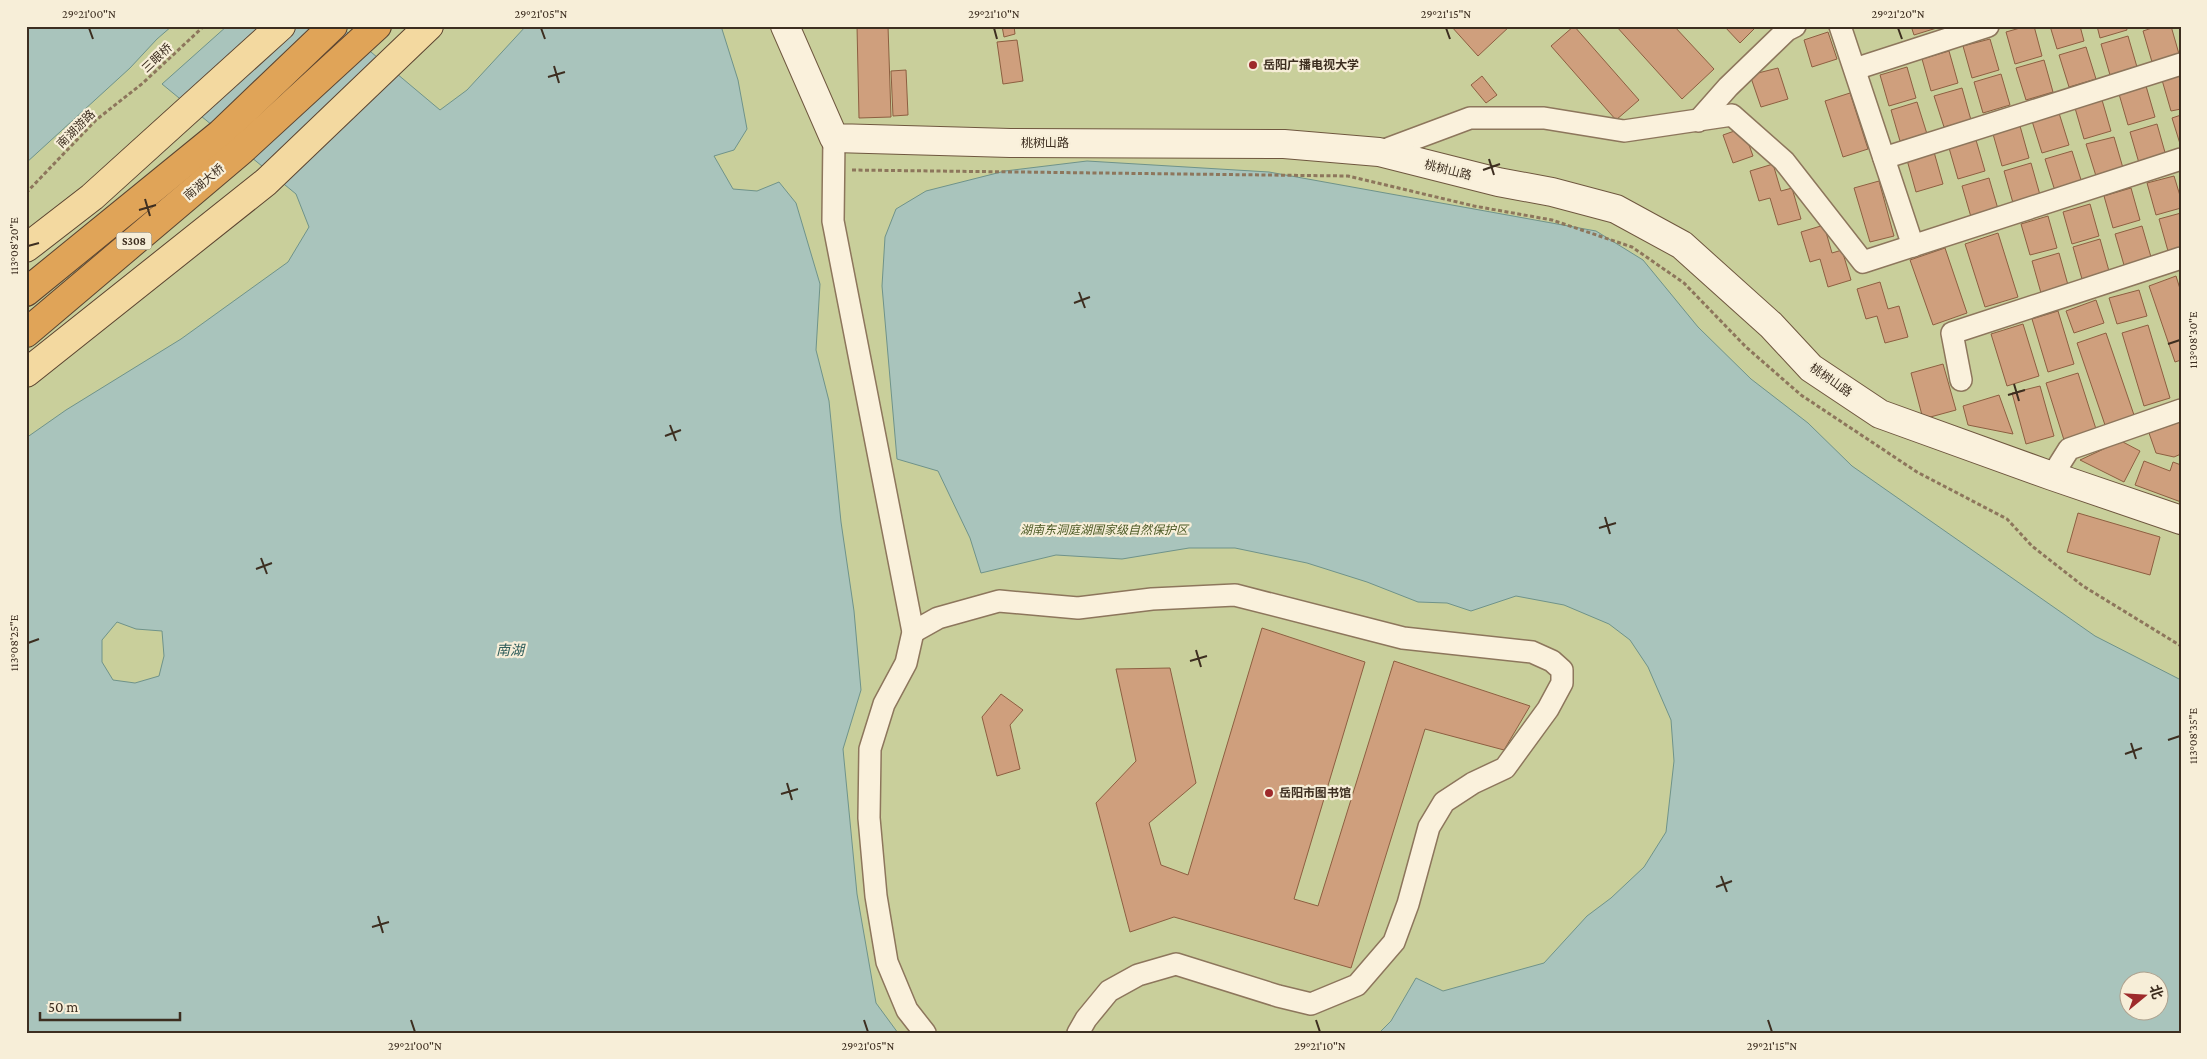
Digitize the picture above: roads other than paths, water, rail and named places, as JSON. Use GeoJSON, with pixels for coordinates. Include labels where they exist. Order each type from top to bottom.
{"type":"FeatureCollection","features":[{"type":"Feature","properties":{"kind":"highway","name":"S308"},"geometry":{"type":"LineString","coordinates":[[26,292],[220,134],[333,26]]}},
{"type":"Feature","properties":{"kind":"highway","name":"南湖大桥"},"geometry":{"type":"LineString","coordinates":[[26,333],[242,150],[377,26]]}},
{"type":"Feature","properties":{"kind":"main road"},"geometry":{"type":"LineString","coordinates":[[26,248],[92,197],[281,26]]}},
{"type":"Feature","properties":{"kind":"main road"},"geometry":{"type":"LineString","coordinates":[[26,373],[266,182],[429,26]]}},
{"type":"Feature","properties":{"kind":"street"},"geometry":{"type":"LineString","coordinates":[[785,26],[834,138],[833,221],[912,632],[906,663],[884,704],[870,749],[869,818],[876,896],[886,962],[907,1010],[925,1033]]}},
{"type":"Feature","properties":{"kind":"street"},"geometry":{"type":"LineString","coordinates":[[1698,121],[1728,88],[1787,30],[1795,26]]}},
{"type":"Feature","properties":{"kind":"street"},"geometry":{"type":"LineString","coordinates":[[1840,26],[1913,246]]}},
{"type":"Feature","properties":{"kind":"street"},"geometry":{"type":"LineString","coordinates":[[1855,69],[1988,26]]}},
{"type":"Feature","properties":{"kind":"street"},"geometry":{"type":"LineString","coordinates":[[1884,158],[2181,64]]}},
{"type":"Feature","properties":{"kind":"street"},"geometry":{"type":"LineString","coordinates":[[1379,152],[1470,118],[1544,118],[1624,131],[1732,115],[1784,161],[1863,262],[2181,160]]}},
{"type":"Feature","properties":{"kind":"street","name":"桃树山路"},"geometry":{"type":"LineString","coordinates":[[834,138],[1010,143],[1284,144],[1379,152],[1498,182],[1552,192],[1616,209],[1682,245],[1771,325],[1811,368],[1880,414],[2181,520]]}},
{"type":"Feature","properties":{"kind":"street"},"geometry":{"type":"LineString","coordinates":[[1961,380],[1952,334],[2181,258]]}},
{"type":"Feature","properties":{"kind":"street"},"geometry":{"type":"LineString","coordinates":[[2052,476],[2069,449],[2181,410]]}},
{"type":"Feature","properties":{"kind":"street"},"geometry":{"type":"LineString","coordinates":[[912,632],[938,618],[999,601],[1078,608],[1152,598],[1235,595],[1403,638],[1532,652],[1552,662],[1562,670],[1562,683],[1548,709],[1505,768],[1472,783],[1444,802],[1429,827],[1408,904],[1394,942],[1357,985],[1311,1004],[1278,996],[1176,964],[1138,975],[1109,991],[1086,1019],[1078,1033]]}},
{"type":"Feature","properties":{"kind":"water"},"geometry":{"type":"Polygon","coordinates":[[[26,26],[172,26],[130,68],[26,163],[26,26]]]}},
{"type":"Feature","properties":{"kind":"water","name":"南湖"},"geometry":{"type":"Polygon","coordinates":[[[227,26],[340,26],[440,110],[467,90],[526,26],[721,26],[738,80],[747,129],[734,150],[714,156],[733,189],[757,191],[779,182],[796,203],[820,284],[816,350],[829,401],[841,522],[854,611],[861,690],[843,749],[857,894],[876,1003],[898,1033],[26,1033],[26,438],[66,410],[181,339],[288,262],[309,227],[296,194],[162,84],[227,26]],[[117,622],[102,640],[102,662],[113,680],[135,683],[159,676],[164,656],[162,631],[136,629],[117,622]]]}},
{"type":"Feature","properties":{"kind":"water"},"geometry":{"type":"Polygon","coordinates":[[[1087,161],[1269,172],[1596,231],[1643,260],[1698,327],[1751,379],[1808,423],[1852,466],[2095,636],[2181,680],[2181,1033],[1379,1033],[1391,1021],[1416,978],[1443,991],[1544,963],[1587,916],[1611,898],[1644,867],[1666,832],[1674,761],[1671,720],[1648,667],[1630,640],[1609,624],[1564,605],[1516,596],[1471,611],[1447,603],[1418,602],[1367,582],[1307,563],[1235,548],[1189,548],[1122,559],[1056,555],[981,573],[970,538],[938,471],[897,459],[882,286],[885,237],[896,209],[926,191],[1005,171],[1087,161]]]}},
{"type":"Feature","properties":{"kind":"place","name":"岳阳广播电视大学"},"geometry":{"type":"Point","coordinates":[1253,65]}},
{"type":"Feature","properties":{"kind":"place","name":"岳阳市图书馆"},"geometry":{"type":"Point","coordinates":[1269,793]}},
{"type":"Feature","properties":{"kind":"park label","name":"湖南东洞庭湖国家级自然保护区"},"geometry":{"type":"Point","coordinates":[1104,530]}}]}
